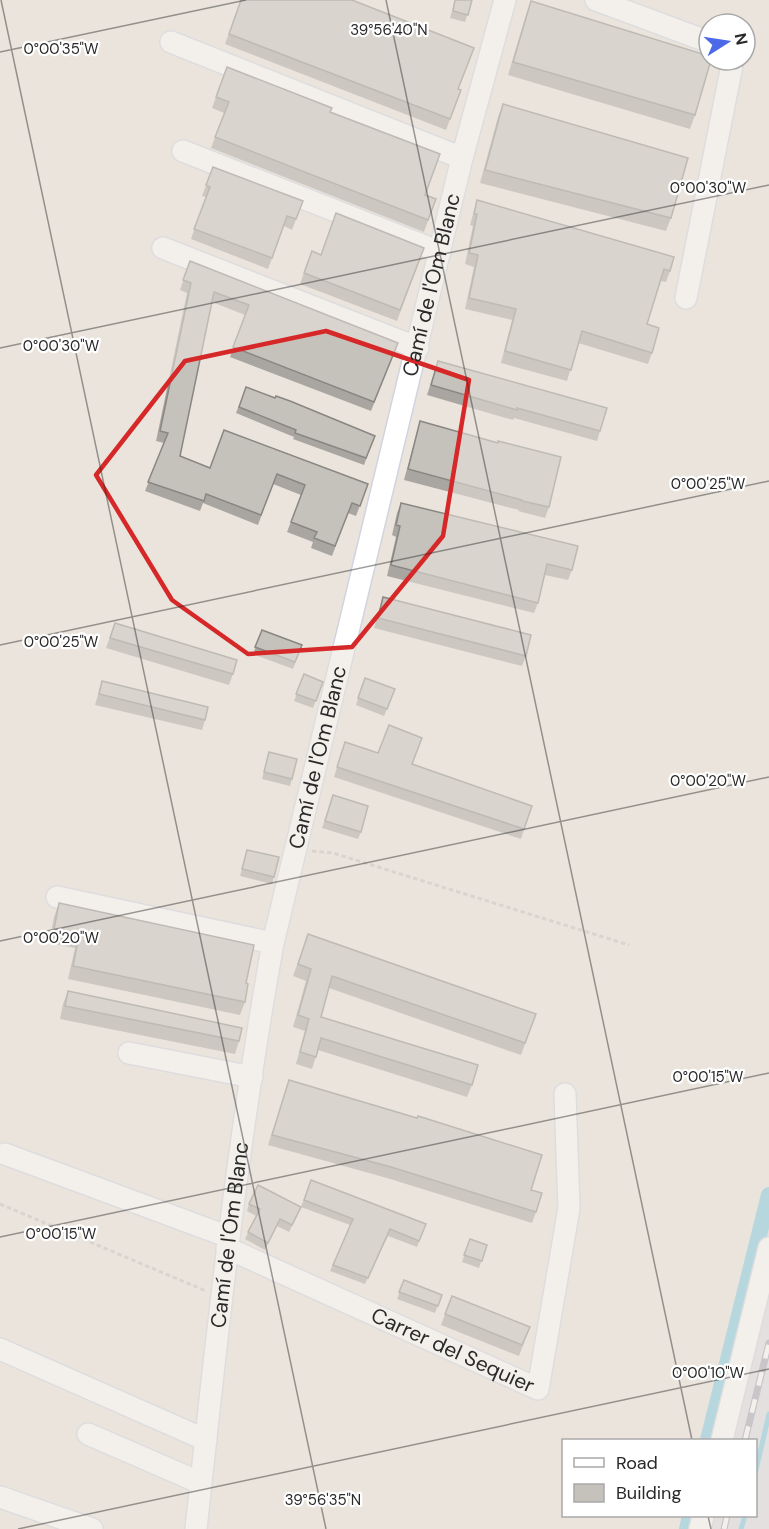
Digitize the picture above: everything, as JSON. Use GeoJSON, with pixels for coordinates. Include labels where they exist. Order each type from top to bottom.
{"type":"FeatureCollection","features":[{"type":"Feature","properties":{"kind":"street","name":"Camí de l'Om Blanc"},"geometry":{"type":"LineString","coordinates":[[196,1529],[221,1298],[252,1077],[247,1030],[273,943],[462,158],[505,0]]}},
{"type":"Feature","properties":{"kind":"street"},"geometry":{"type":"LineString","coordinates":[[596,0],[697,38]]}},
{"type":"Feature","properties":{"kind":"street"},"geometry":{"type":"LineString","coordinates":[[171,42],[462,158]]}},
{"type":"Feature","properties":{"kind":"street"},"geometry":{"type":"LineString","coordinates":[[686,298],[731,72]]}},
{"type":"Feature","properties":{"kind":"street"},"geometry":{"type":"LineString","coordinates":[[183,151],[440,252]]}},
{"type":"Feature","properties":{"kind":"street"},"geometry":{"type":"LineString","coordinates":[[163,248],[418,348]]}},
{"type":"Feature","properties":{"kind":"street"},"geometry":{"type":"LineString","coordinates":[[57,897],[273,943]]}},
{"type":"Feature","properties":{"kind":"street"},"geometry":{"type":"LineString","coordinates":[[129,1053],[252,1077]]}},
{"type":"Feature","properties":{"kind":"street","name":"Carrer del Sequier"},"geometry":{"type":"LineString","coordinates":[[228,1242],[538,1389],[569,1208],[565,1094]]}},
{"type":"Feature","properties":{"kind":"street"},"geometry":{"type":"LineString","coordinates":[[5,1154],[228,1242]]}},
{"type":"Feature","properties":{"kind":"street"},"geometry":{"type":"LineString","coordinates":[[722,1439],[769,1248]]}},
{"type":"Feature","properties":{"kind":"street"},"geometry":{"type":"LineString","coordinates":[[0,1349],[206,1440]]}},
{"type":"Feature","properties":{"kind":"street"},"geometry":{"type":"LineString","coordinates":[[88,1434],[201,1483]]}},
{"type":"Feature","properties":{"kind":"street"},"geometry":{"type":"LineString","coordinates":[[0,1497],[92,1529]]}},
{"type":"Feature","properties":{"kind":"path"},"geometry":{"type":"LineString","coordinates":[[295,850],[333,853],[629,945]]}},
{"type":"Feature","properties":{"kind":"path"},"geometry":{"type":"LineString","coordinates":[[0,1204],[221,1298]]}},
{"type":"Feature","properties":{"kind":"highlighted area"},"geometry":{"type":"Polygon","coordinates":[[[326,331],[469,380],[443,536],[352,647],[248,654],[172,600],[96,475],[185,361],[326,331]]]}},
{"type":"Feature","properties":{"kind":"shaded area"},"geometry":{"type":"Polygon","coordinates":[[[769,1222],[769,1529],[696,1529],[699,1517],[757,1517],[757,1439],[717,1439],[769,1222]]]}},
{"type":"Feature","properties":{"kind":"building"},"geometry":{"type":"Polygon","coordinates":[[[241,0],[352,0],[474,48],[458,89],[461,90],[450,119],[229,34],[241,0]]]}},
{"type":"Feature","properties":{"kind":"building"},"geometry":{"type":"Polygon","coordinates":[[[455,0],[472,0],[468,15],[453,11],[455,0]]]}},
{"type":"Feature","properties":{"kind":"building"},"geometry":{"type":"Polygon","coordinates":[[[531,1],[697,52],[697,72],[708,72],[695,115],[513,62],[531,1]]]}},
{"type":"Feature","properties":{"kind":"building"},"geometry":{"type":"Polygon","coordinates":[[[227,67],[332,108],[330,112],[440,154],[425,195],[436,199],[428,220],[215,137],[229,102],[216,97],[227,67]]]}},
{"type":"Feature","properties":{"kind":"building"},"geometry":{"type":"Polygon","coordinates":[[[503,104],[688,158],[671,218],[485,170],[503,104]]]}},
{"type":"Feature","properties":{"kind":"building"},"geometry":{"type":"Polygon","coordinates":[[[213,167],[303,201],[296,219],[287,216],[272,258],[194,229],[210,187],[206,185],[213,167]]]}},
{"type":"Feature","properties":{"kind":"building"},"geometry":{"type":"Polygon","coordinates":[[[477,200],[674,257],[670,271],[664,269],[647,324],[659,328],[652,353],[582,331],[571,370],[505,351],[516,309],[469,298],[478,255],[469,253],[477,214],[474,214],[477,200]]]}},
{"type":"Feature","properties":{"kind":"building"},"geometry":{"type":"Polygon","coordinates":[[[336,213],[424,248],[400,310],[304,273],[312,251],[321,255],[336,213]]]}},
{"type":"Feature","properties":{"kind":"building"},"geometry":{"type":"Polygon","coordinates":[[[190,261],[398,343],[374,402],[233,347],[249,305],[214,292],[180,456],[210,468],[224,430],[368,484],[360,506],[352,503],[335,546],[314,538],[317,532],[291,522],[305,485],[277,474],[261,515],[206,494],[204,501],[148,482],[168,433],[160,431],[191,283],[183,280],[190,261]]]}},
{"type":"Feature","properties":{"kind":"building"},"geometry":{"type":"Polygon","coordinates":[[[438,361],[607,408],[600,431],[431,385],[438,361]]]}},
{"type":"Feature","properties":{"kind":"building"},"geometry":{"type":"Polygon","coordinates":[[[246,387],[290,401],[375,436],[366,458],[295,433],[296,430],[239,407],[246,387]]]}},
{"type":"Feature","properties":{"kind":"building"},"geometry":{"type":"Polygon","coordinates":[[[420,421],[498,443],[498,441],[561,457],[549,507],[408,469],[420,421]]]}},
{"type":"Feature","properties":{"kind":"building"},"geometry":{"type":"Polygon","coordinates":[[[401,503],[578,546],[572,570],[547,564],[538,603],[391,565],[400,526],[396,525],[401,503]]]}},
{"type":"Feature","properties":{"kind":"building"},"geometry":{"type":"Polygon","coordinates":[[[383,597],[531,635],[526,656],[378,618],[383,597]]]}},
{"type":"Feature","properties":{"kind":"building"},"geometry":{"type":"Polygon","coordinates":[[[115,623],[237,660],[233,674],[110,638],[115,623]]]}},
{"type":"Feature","properties":{"kind":"building"},"geometry":{"type":"Polygon","coordinates":[[[262,630],[302,645],[295,662],[255,647],[262,630]]]}},
{"type":"Feature","properties":{"kind":"building"},"geometry":{"type":"Polygon","coordinates":[[[304,674],[323,682],[316,701],[296,694],[304,674]]]}},
{"type":"Feature","properties":{"kind":"building"},"geometry":{"type":"Polygon","coordinates":[[[365,678],[395,689],[387,709],[358,698],[365,678]]]}},
{"type":"Feature","properties":{"kind":"building"},"geometry":{"type":"Polygon","coordinates":[[[102,681],[208,707],[205,720],[99,694],[102,681]]]}},
{"type":"Feature","properties":{"kind":"building"},"geometry":{"type":"Polygon","coordinates":[[[389,725],[422,738],[412,764],[532,806],[524,829],[337,767],[345,742],[378,753],[389,725]]]}},
{"type":"Feature","properties":{"kind":"building"},"geometry":{"type":"Polygon","coordinates":[[[269,752],[297,759],[292,779],[264,772],[269,752]]]}},
{"type":"Feature","properties":{"kind":"building"},"geometry":{"type":"Polygon","coordinates":[[[333,795],[368,806],[361,832],[325,821],[333,795]]]}},
{"type":"Feature","properties":{"kind":"building"},"geometry":{"type":"Polygon","coordinates":[[[247,850],[279,857],[274,877],[242,869],[247,850]]]}},
{"type":"Feature","properties":{"kind":"building"},"geometry":{"type":"Polygon","coordinates":[[[59,903],[254,945],[246,983],[248,984],[245,1002],[73,966],[79,935],[54,929],[59,903]]]}},
{"type":"Feature","properties":{"kind":"building"},"geometry":{"type":"Polygon","coordinates":[[[308,934],[536,1014],[525,1043],[332,976],[321,1017],[478,1065],[472,1085],[321,1038],[316,1057],[300,1052],[309,1019],[298,1015],[311,969],[298,964],[308,934]]]}},
{"type":"Feature","properties":{"kind":"building"},"geometry":{"type":"Polygon","coordinates":[[[68,991],[242,1028],[239,1041],[65,1006],[68,991]]]}},
{"type":"Feature","properties":{"kind":"building"},"geometry":{"type":"Polygon","coordinates":[[[289,1080],[417,1118],[418,1116],[542,1155],[531,1190],[542,1193],[536,1212],[391,1167],[272,1135],[289,1080]]]}},
{"type":"Feature","properties":{"kind":"building"},"geometry":{"type":"Polygon","coordinates":[[[311,1180],[426,1224],[419,1241],[390,1229],[368,1278],[333,1265],[353,1219],[304,1200],[311,1180]]]}},
{"type":"Feature","properties":{"kind":"building"},"geometry":{"type":"Polygon","coordinates":[[[258,1185],[301,1207],[292,1225],[280,1219],[268,1243],[248,1232],[260,1209],[249,1204],[258,1185]]]}},
{"type":"Feature","properties":{"kind":"building"},"geometry":{"type":"Polygon","coordinates":[[[470,1239],[487,1245],[482,1261],[464,1255],[470,1239]]]}},
{"type":"Feature","properties":{"kind":"building"},"geometry":{"type":"Polygon","coordinates":[[[404,1280],[442,1295],[438,1306],[399,1292],[404,1280]]]}},
{"type":"Feature","properties":{"kind":"building"},"geometry":{"type":"Polygon","coordinates":[[[452,1296],[530,1327],[522,1345],[445,1314],[452,1296]]]}},
{"type":"Feature","properties":{"kind":"waterway"},"geometry":{"type":"LineString","coordinates":[[708,1439],[769,1195]]}},
{"type":"Feature","properties":{"kind":"waterway"},"geometry":{"type":"LineString","coordinates":[[757,1466],[769,1414]]}},
{"type":"Feature","properties":{"kind":"waterway"},"geometry":{"type":"LineString","coordinates":[[687,1529],[690,1517]]}},
{"type":"Feature","properties":{"kind":"waterway"},"geometry":{"type":"LineString","coordinates":[[741,1529],[745,1517]]}},
{"type":"Feature","properties":{"kind":"railway"},"geometry":{"type":"LineString","coordinates":[[745,1439],[769,1343]]}},
{"type":"Feature","properties":{"kind":"railway"},"geometry":{"type":"LineString","coordinates":[[724,1529],[727,1517]]}}]}
